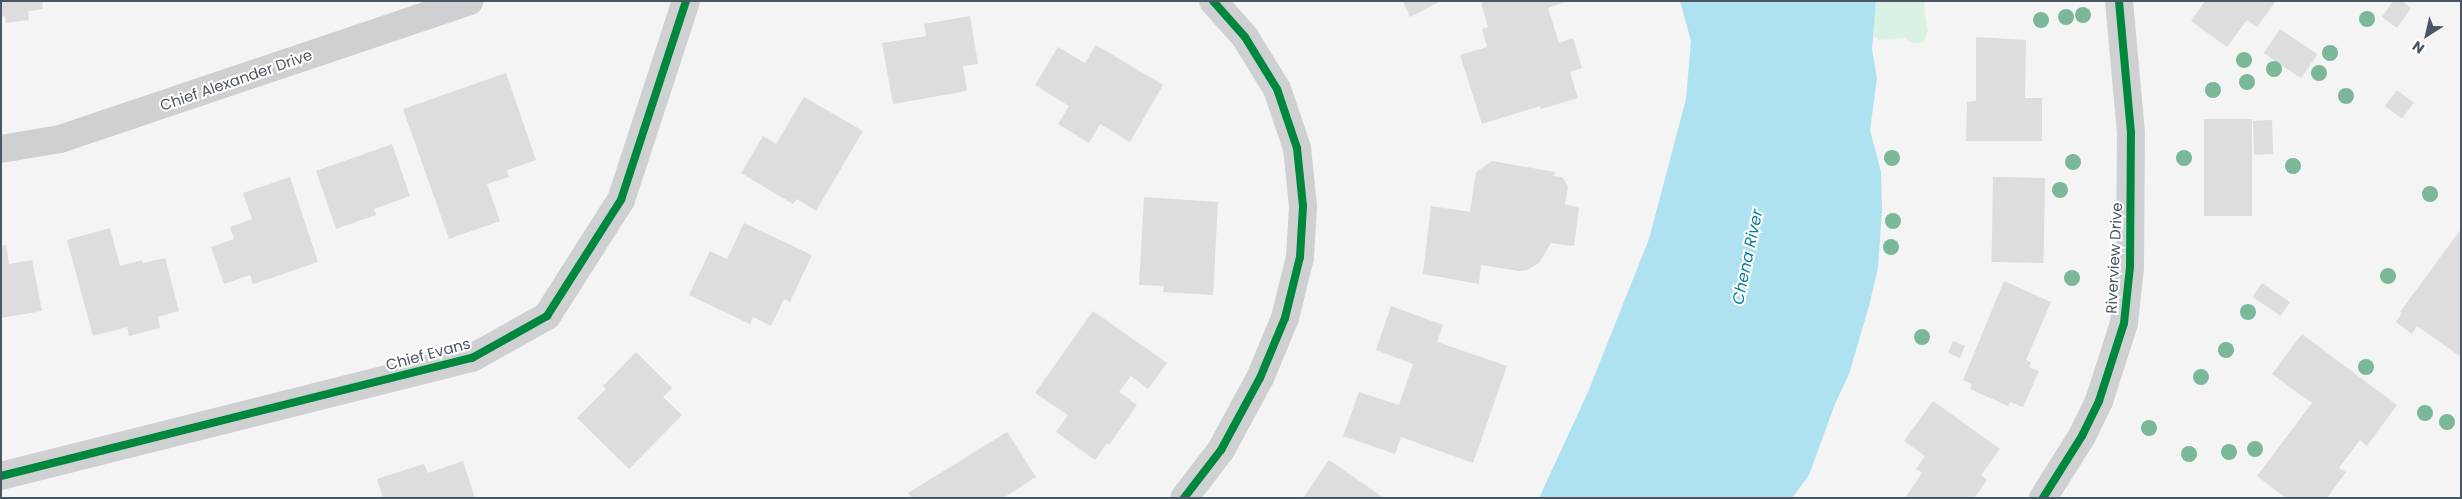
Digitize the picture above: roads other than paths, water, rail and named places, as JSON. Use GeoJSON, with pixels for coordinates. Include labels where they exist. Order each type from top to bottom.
{"type":"FeatureCollection","features":[{"type":"Feature","properties":{"kind":"street","name":"Chief Alexander Drive"},"geometry":{"type":"LineString","coordinates":[[1,150],[60,139],[469,1]]}},
{"type":"Feature","properties":{"kind":"street","name":"Chief Evans"},"geometry":{"type":"LineString","coordinates":[[1,476],[472,358],[546,316],[621,200],[686,1]]}},
{"type":"Feature","properties":{"kind":"street"},"geometry":{"type":"LineString","coordinates":[[1184,498],[1220,450],[1260,378],[1286,318],[1300,249],[1303,206],[1297,148],[1277,90],[1245,37],[1213,1]]}},
{"type":"Feature","properties":{"kind":"street","name":"Riverview Drive"},"geometry":{"type":"LineString","coordinates":[[2043,498],[2082,436],[2099,401],[2114,361],[2126,314],[2130,267],[2131,132],[2119,1]]}},
{"type":"Feature","properties":{"kind":"water","name":"Chena River"},"geometry":{"type":"Polygon","coordinates":[[[1680,1],[1876,1],[1872,49],[1877,78],[1870,130],[1881,172],[1882,210],[1878,268],[1869,306],[1849,374],[1835,404],[1809,475],[1792,498],[1539,498],[1588,392],[1649,239],[1686,99],[1691,41],[1680,1]]]}}]}
